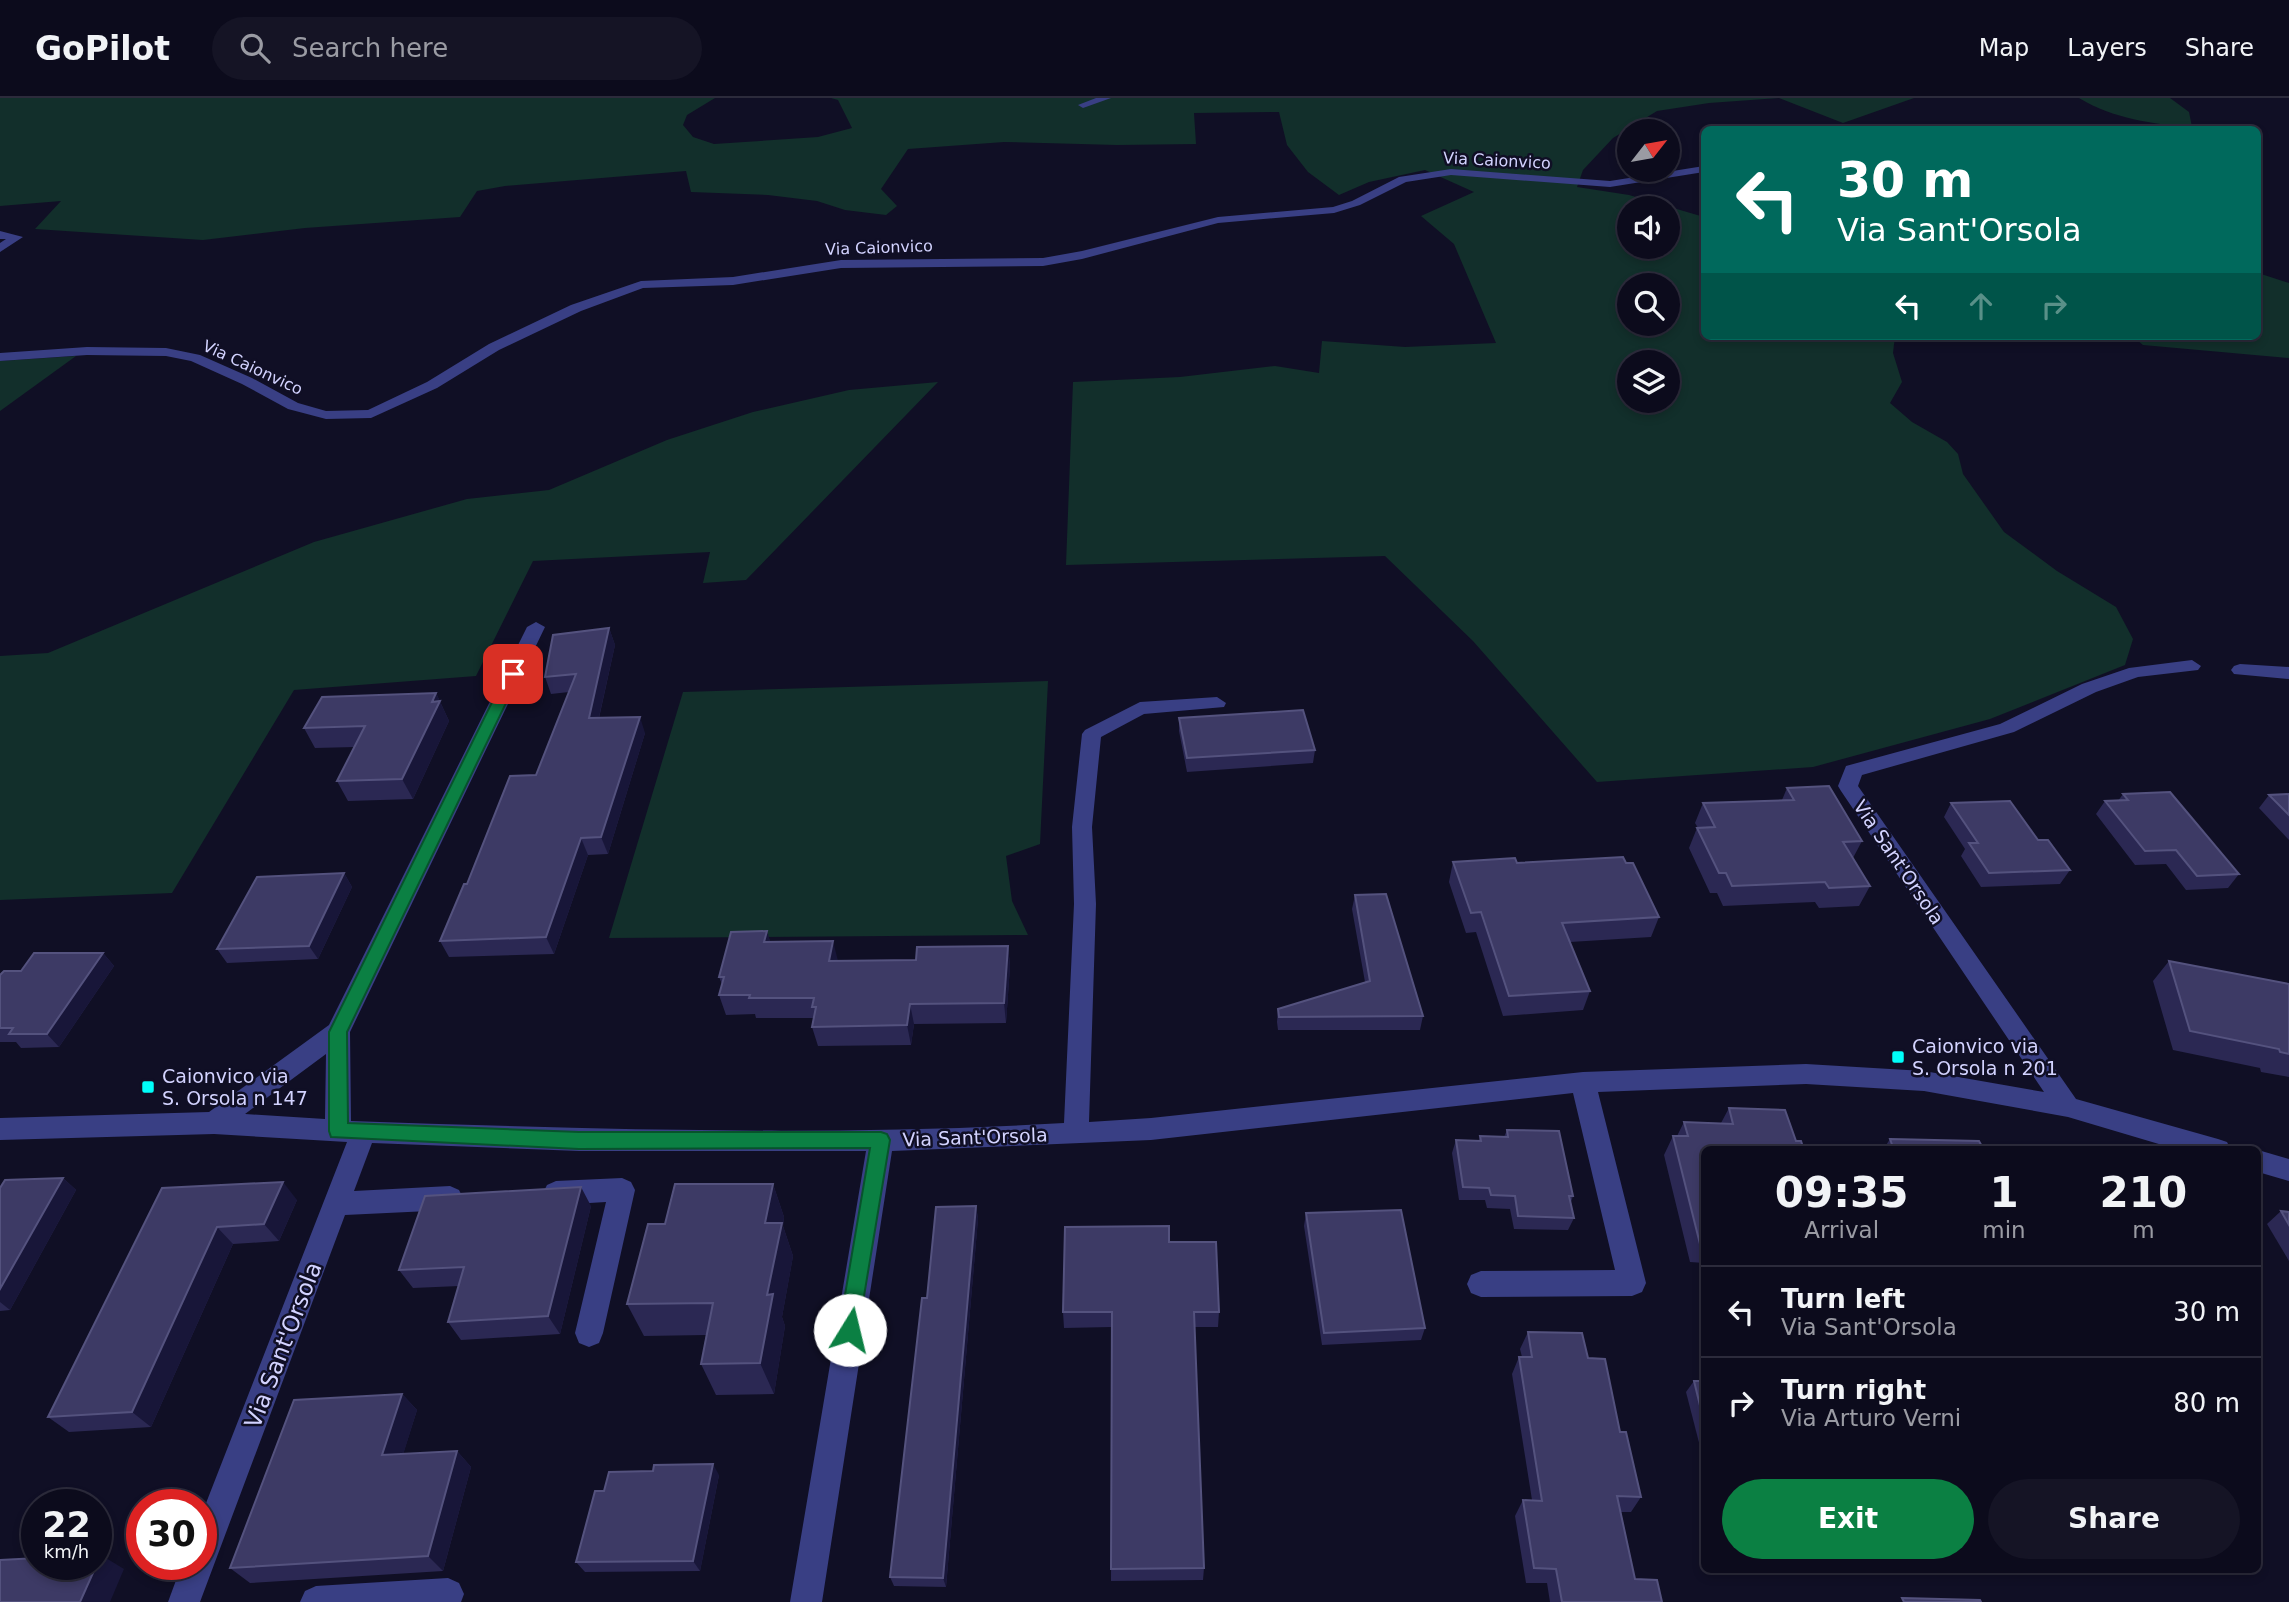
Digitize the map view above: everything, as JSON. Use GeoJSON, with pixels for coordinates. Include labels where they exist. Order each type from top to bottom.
{"type":"FeatureCollection","features":[{"type":"Feature","properties":{"kind":"street"},"geometry":{"type":"LineString","coordinates":[[1083,105],[1106,98]]}},
{"type":"Feature","properties":{"kind":"street","name":"Via Caionvico"},"geometry":{"type":"LineString","coordinates":[[0,357],[87,351],[166,352],[195,358],[247,381],[293,406],[326,415],[371,414],[432,386],[494,347],[576,308],[641,285],[733,281],[841,264],[1043,262],[1082,255],[1218,220],[1334,210],[1356,203],[1403,179],[1451,172],[1610,184],[1701,169]]}},
{"type":"Feature","properties":{"kind":"street"},"geometry":{"type":"LineString","coordinates":[[0,235],[17,237],[0,248]]}},
{"type":"Feature","properties":{"kind":"street"},"geometry":{"type":"LineString","coordinates":[[214,1123],[338,1032],[536,627]]}},
{"type":"Feature","properties":{"kind":"street","name":"Via Sant'Orsola"},"geometry":{"type":"LineString","coordinates":[[2068,1108],[1848,786],[1853,771],[2007,728],[2089,688],[2135,672],[2192,666]]}},
{"type":"Feature","properties":{"kind":"street"},"geometry":{"type":"LineString","coordinates":[[2239,670],[2289,674]]}},
{"type":"Feature","properties":{"kind":"street"},"geometry":{"type":"LineString","coordinates":[[1076,1134],[1085,904],[1082,827],[1093,734],[1140,708],[1217,703]]}},
{"type":"Feature","properties":{"kind":"street"},"geometry":{"type":"LineString","coordinates":[[338,1032],[351,1131]]}},
{"type":"Feature","properties":{"kind":"street","name":"Via Sant'Orsola"},"geometry":{"type":"LineString","coordinates":[[0,1129],[214,1123],[579,1140],[881,1140],[1151,1129],[1583,1082],[1806,1074],[1924,1081],[2068,1108],[2204,1146]]}},
{"type":"Feature","properties":{"kind":"street"},"geometry":{"type":"LineString","coordinates":[[1481,1284],[1632,1283],[1583,1082]]}},
{"type":"Feature","properties":{"kind":"street","name":"Via Sant'Orsola"},"geometry":{"type":"LineString","coordinates":[[217,1515],[337,1204],[351,1131]]}},
{"type":"Feature","properties":{"kind":"street"},"geometry":{"type":"LineString","coordinates":[[806,1602],[881,1140]]}},
{"type":"Feature","properties":{"kind":"street"},"geometry":{"type":"LineString","coordinates":[[2261,1162],[2289,1170]]}},
{"type":"Feature","properties":{"kind":"street"},"geometry":{"type":"LineString","coordinates":[[526,1194],[622,1190],[589,1334]]}},
{"type":"Feature","properties":{"kind":"street"},"geometry":{"type":"LineString","coordinates":[[337,1204],[471,1197]]}},
{"type":"Feature","properties":{"kind":"street"},"geometry":{"type":"LineString","coordinates":[[184,1602],[192,1580]]}},
{"type":"Feature","properties":{"kind":"street"},"geometry":{"type":"LineString","coordinates":[[316,1602],[448,1594]]}},
{"type":"Feature","properties":{"kind":"green space"},"geometry":{"type":"Polygon","coordinates":[[[0,98],[715,98],[687,115],[683,125],[693,137],[714,144],[818,137],[852,128],[838,100],[831,98],[1779,98],[1709,103],[1657,111],[1644,119],[1617,119],[1617,136],[1583,170],[1577,187],[1632,196],[1617,196],[1617,259],[1680,259],[1680,210],[1701,216],[1701,340],[1895,340],[1893,353],[1902,382],[1890,403],[1912,422],[1947,442],[1958,454],[1963,474],[2004,532],[2057,571],[2116,607],[2133,639],[2125,665],[1990,719],[1813,767],[1597,782],[1473,641],[1385,556],[1066,565],[1073,382],[1180,377],[1275,366],[1319,373],[1322,341],[1405,347],[1496,343],[1454,244],[1421,216],[1474,192],[1425,170],[1369,182],[1339,195],[1308,172],[1287,145],[1279,112],[1194,113],[1196,144],[1004,142],[908,149],[881,189],[897,206],[886,215],[845,210],[817,201],[768,195],[691,192],[686,171],[505,186],[477,191],[460,217],[305,228],[203,240],[35,229],[61,201],[0,206],[0,98]]]}},
{"type":"Feature","properties":{"kind":"green space"},"geometry":{"type":"Polygon","coordinates":[[[1779,98],[1914,98],[1843,123],[1779,98]]]}},
{"type":"Feature","properties":{"kind":"green space"},"geometry":{"type":"Polygon","coordinates":[[[2079,98],[2170,98],[2189,112],[2192,126],[2134,119],[2079,98]]]}},
{"type":"Feature","properties":{"kind":"green space"},"geometry":{"type":"Polygon","coordinates":[[[2261,274],[2289,283],[2289,358],[2143,345],[2137,340],[2261,340],[2261,274]]]}},
{"type":"Feature","properties":{"kind":"green space"},"geometry":{"type":"Polygon","coordinates":[[[76,356],[0,411],[0,361],[76,356]]]}},
{"type":"Feature","properties":{"kind":"green space"},"geometry":{"type":"Polygon","coordinates":[[[938,382],[746,580],[703,583],[710,552],[533,561],[476,676],[294,690],[172,893],[0,900],[0,656],[48,653],[314,542],[467,499],[549,490],[667,440],[753,412],[849,390],[938,382]]]}},
{"type":"Feature","properties":{"kind":"green space"},"geometry":{"type":"Polygon","coordinates":[[[1048,681],[1040,844],[1006,856],[1012,901],[1028,935],[609,938],[683,692],[1048,681]]]}},
{"type":"Feature","properties":{"kind":"building"},"geometry":{"type":"Polygon","coordinates":[[[609,628],[589,718],[640,717],[601,837],[581,838],[546,937],[440,941],[464,884],[467,884],[510,776],[536,775],[576,674],[545,677],[553,635],[609,628]]]}},
{"type":"Feature","properties":{"kind":"building"},"geometry":{"type":"Polygon","coordinates":[[[436,693],[432,702],[440,701],[402,779],[337,781],[365,726],[304,728],[322,697],[436,693]]]}},
{"type":"Feature","properties":{"kind":"building"},"geometry":{"type":"Polygon","coordinates":[[[1303,710],[1315,750],[1187,758],[1179,718],[1303,710]]]}},
{"type":"Feature","properties":{"kind":"building"},"geometry":{"type":"Polygon","coordinates":[[[1829,786],[1862,841],[1843,842],[1870,886],[1829,888],[1825,882],[1732,886],[1726,873],[1719,873],[1697,828],[1715,827],[1703,803],[1794,800],[1787,788],[1829,786]]]}},
{"type":"Feature","properties":{"kind":"building"},"geometry":{"type":"Polygon","coordinates":[[[2170,792],[2239,874],[2197,876],[2176,850],[2145,851],[2105,801],[2128,800],[2123,794],[2170,792]]]}},
{"type":"Feature","properties":{"kind":"building"},"geometry":{"type":"Polygon","coordinates":[[[2289,794],[2289,815],[2269,795],[2289,794]]]}},
{"type":"Feature","properties":{"kind":"building"},"geometry":{"type":"Polygon","coordinates":[[[2010,801],[2038,840],[2048,840],[2070,870],[1989,873],[1969,843],[1978,843],[1951,803],[2010,801]]]}},
{"type":"Feature","properties":{"kind":"building"},"geometry":{"type":"Polygon","coordinates":[[[1623,857],[1626,863],[1633,863],[1659,917],[1562,923],[1590,991],[1509,996],[1481,912],[1471,913],[1453,862],[1515,858],[1517,863],[1623,857]]]}},
{"type":"Feature","properties":{"kind":"building"},"geometry":{"type":"Polygon","coordinates":[[[344,873],[309,946],[217,949],[257,877],[344,873]]]}},
{"type":"Feature","properties":{"kind":"building"},"geometry":{"type":"Polygon","coordinates":[[[1386,894],[1423,1016],[1279,1017],[1278,1009],[1370,981],[1355,895],[1386,894]]]}},
{"type":"Feature","properties":{"kind":"building"},"geometry":{"type":"Polygon","coordinates":[[[767,931],[764,942],[833,941],[829,961],[916,960],[917,947],[1008,946],[1004,1003],[910,1004],[907,1025],[812,1027],[816,1007],[812,1007],[814,998],[719,995],[724,977],[719,977],[731,932],[767,931]]]}},
{"type":"Feature","properties":{"kind":"building"},"geometry":{"type":"Polygon","coordinates":[[[34,953],[103,953],[47,1034],[9,1034],[13,1028],[0,1028],[0,975],[4,971],[21,971],[34,953]]]}},
{"type":"Feature","properties":{"kind":"building"},"geometry":{"type":"Polygon","coordinates":[[[2169,961],[2289,984],[2289,1054],[2280,1052],[2279,1049],[2190,1031],[2169,961]]]}},
{"type":"Feature","properties":{"kind":"building"},"geometry":{"type":"Polygon","coordinates":[[[1729,1108],[1785,1110],[1796,1141],[1801,1141],[1803,1146],[1701,1146],[1700,1244],[1673,1136],[1688,1136],[1684,1122],[1733,1124],[1729,1108]]]}},
{"type":"Feature","properties":{"kind":"building"},"geometry":{"type":"Polygon","coordinates":[[[1507,1130],[1559,1131],[1573,1196],[1569,1196],[1574,1218],[1518,1216],[1515,1196],[1491,1195],[1489,1188],[1463,1187],[1456,1140],[1481,1141],[1480,1136],[1508,1137],[1507,1130]]]}},
{"type":"Feature","properties":{"kind":"building"},"geometry":{"type":"Polygon","coordinates":[[[1890,1139],[1979,1141],[1982,1146],[1893,1146],[1890,1139]]]}},
{"type":"Feature","properties":{"kind":"building"},"geometry":{"type":"Polygon","coordinates":[[[63,1178],[0,1289],[0,1188],[5,1180],[63,1178]]]}},
{"type":"Feature","properties":{"kind":"building"},"geometry":{"type":"Polygon","coordinates":[[[283,1182],[264,1224],[217,1227],[132,1412],[48,1417],[162,1188],[283,1182]]]}},
{"type":"Feature","properties":{"kind":"building"},"geometry":{"type":"Polygon","coordinates":[[[675,1184],[773,1184],[765,1223],[782,1223],[767,1295],[773,1294],[760,1363],[701,1364],[713,1303],[627,1304],[648,1224],[665,1224],[675,1184]]]}},
{"type":"Feature","properties":{"kind":"building"},"geometry":{"type":"Polygon","coordinates":[[[581,1187],[548,1316],[448,1322],[464,1267],[399,1270],[425,1196],[581,1187]]]}},
{"type":"Feature","properties":{"kind":"building"},"geometry":{"type":"Polygon","coordinates":[[[976,1206],[943,1578],[890,1577],[922,1298],[927,1298],[936,1207],[976,1206]]]}},
{"type":"Feature","properties":{"kind":"building"},"geometry":{"type":"Polygon","coordinates":[[[1401,1210],[1425,1328],[1324,1333],[1306,1213],[1401,1210]]]}},
{"type":"Feature","properties":{"kind":"building"},"geometry":{"type":"Polygon","coordinates":[[[2281,1211],[2289,1212],[2289,1225],[2281,1211]]]}},
{"type":"Feature","properties":{"kind":"building"},"geometry":{"type":"Polygon","coordinates":[[[1169,1226],[1169,1242],[1216,1242],[1219,1312],[1194,1312],[1204,1568],[1111,1569],[1112,1312],[1063,1312],[1065,1227],[1169,1226]]]}},
{"type":"Feature","properties":{"kind":"building"},"geometry":{"type":"Polygon","coordinates":[[[1528,1332],[1582,1333],[1588,1358],[1605,1359],[1620,1432],[1626,1432],[1641,1497],[1617,1496],[1635,1579],[1657,1580],[1662,1602],[1562,1602],[1556,1569],[1534,1568],[1523,1500],[1542,1501],[1519,1357],[1532,1357],[1528,1332]]]}},
{"type":"Feature","properties":{"kind":"building"},"geometry":{"type":"Polygon","coordinates":[[[1694,1381],[1701,1381],[1701,1410],[1694,1381]]]}},
{"type":"Feature","properties":{"kind":"building"},"geometry":{"type":"Polygon","coordinates":[[[402,1394],[382,1455],[457,1451],[428,1556],[230,1568],[294,1400],[402,1394]]]}},
{"type":"Feature","properties":{"kind":"building"},"geometry":{"type":"Polygon","coordinates":[[[713,1464],[693,1561],[576,1562],[595,1491],[604,1491],[609,1472],[653,1471],[654,1465],[713,1464]]]}},
{"type":"Feature","properties":{"kind":"building"},"geometry":{"type":"Polygon","coordinates":[[[21,1559],[21,1580],[90,1580],[80,1602],[0,1602],[0,1560],[21,1559]]]}},
{"type":"Feature","properties":{"kind":"building"},"geometry":{"type":"Polygon","coordinates":[[[1902,1598],[1980,1600],[1981,1602],[1904,1602],[1902,1598]]]}},
{"type":"Feature","properties":{"kind":"place","name":"Caionvico via S. Orsola n 201"},"geometry":{"type":"Point","coordinates":[1898,1057]}},
{"type":"Feature","properties":{"kind":"place","name":"Caionvico via S. Orsola n 147"},"geometry":{"type":"Point","coordinates":[148,1087]}},
{"type":"Feature","properties":{"kind":"route"},"geometry":{"type":"LineString","coordinates":[[513,674],[338,1032],[338,1131],[579,1140],[881,1140],[850,1330]]}}]}
